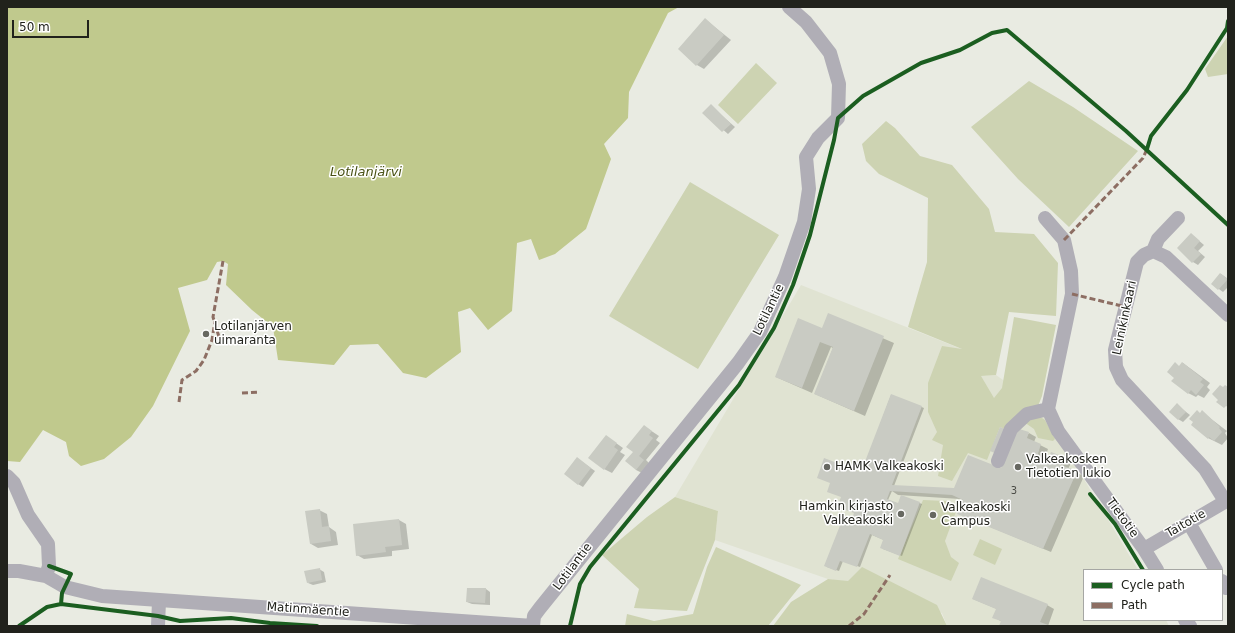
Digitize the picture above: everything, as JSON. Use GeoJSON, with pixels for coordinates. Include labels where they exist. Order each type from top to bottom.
{"type":"FeatureCollection","features":[{"type":"Feature","properties":{"kind":"street","name":"Lotilantie"},"geometry":{"type":"LineString","coordinates":[[533,626],[534,616],[738,363],[760,332],[785,277],[804,222],[809,189],[806,157],[818,138],[838,118],[839,84],[830,53],[806,22],[789,7]]}},
{"type":"Feature","properties":{"kind":"street"},"geometry":{"type":"LineString","coordinates":[[998,462],[1011,429],[1028,414],[1048,409],[1072,294],[1071,271],[1064,240],[1045,218]]}},
{"type":"Feature","properties":{"kind":"street"},"geometry":{"type":"LineString","coordinates":[[1178,218],[1158,239],[1153,251],[1166,257],[1228,315]]}},
{"type":"Feature","properties":{"kind":"street","name":"Leinikinkaari"},"geometry":{"type":"LineString","coordinates":[[1153,251],[1144,255],[1137,262],[1115,350],[1116,367],[1122,380],[1205,469],[1227,501]]}},
{"type":"Feature","properties":{"kind":"street","name":"Tietotie"},"geometry":{"type":"LineString","coordinates":[[1048,409],[1058,431],[1144,549],[1156,569]]}},
{"type":"Feature","properties":{"kind":"street"},"geometry":{"type":"LineString","coordinates":[[7,476],[14,483],[28,515],[48,544],[49,577]]}},
{"type":"Feature","properties":{"kind":"street","name":"Taitotie"},"geometry":{"type":"LineString","coordinates":[[1144,549],[1227,501]]}},
{"type":"Feature","properties":{"kind":"street"},"geometry":{"type":"LineString","coordinates":[[1189,523],[1215,569]]}},
{"type":"Feature","properties":{"kind":"street","name":"Matinmäentie"},"geometry":{"type":"LineString","coordinates":[[7,571],[19,571],[68,581],[83,591],[102,596],[533,626]]}},
{"type":"Feature","properties":{"kind":"street","name":"Lotilantie"},"geometry":{"type":"LineString","coordinates":[[540,626],[547,611],[549,598]]}},
{"type":"Feature","properties":{"kind":"street"},"geometry":{"type":"LineString","coordinates":[[158,626],[159,601]]}},
{"type":"Feature","properties":{"kind":"shaded area"},"geometry":{"type":"Polygon","coordinates":[[[1228,36],[1228,74],[1208,77],[1205,69],[1228,36]]]}},
{"type":"Feature","properties":{"kind":"shaded area"},"geometry":{"type":"Polygon","coordinates":[[[756,63],[777,83],[738,124],[718,105],[756,63]]]}},
{"type":"Feature","properties":{"kind":"shaded area"},"geometry":{"type":"Polygon","coordinates":[[[1029,81],[1073,107],[1138,151],[1069,227],[1018,179],[971,127],[1029,81]]]}},
{"type":"Feature","properties":{"kind":"shaded area"},"geometry":{"type":"Polygon","coordinates":[[[886,121],[895,128],[920,156],[952,165],[989,209],[995,232],[1034,234],[1058,263],[1056,316],[1009,312],[996,375],[981,376],[994,398],[1002,388],[1014,317],[1056,325],[1042,396],[1038,406],[1007,430],[1000,427],[987,460],[968,453],[952,481],[938,476],[943,445],[932,440],[937,432],[928,412],[928,383],[942,346],[962,349],[908,327],[927,262],[928,198],[879,174],[866,161],[862,144],[886,121]]]}},
{"type":"Feature","properties":{"kind":"shaded area"},"geometry":{"type":"Polygon","coordinates":[[[690,182],[779,235],[698,369],[609,316],[690,182]]]}},
{"type":"Feature","properties":{"kind":"shaded area","name":"HAMK Valkeakoski"},"geometry":{"type":"Polygon","coordinates":[[[801,285],[964,350],[980,376],[996,375],[1041,407],[1137,569],[1083,569],[1083,621],[1166,621],[1169,626],[947,626],[942,613],[848,582],[828,579],[715,540],[718,511],[675,497],[801,285]]]}},
{"type":"Feature","properties":{"kind":"shaded area"},"geometry":{"type":"Polygon","coordinates":[[[1039,416],[1045,420],[1055,439],[1053,441],[1038,438],[1034,429],[1024,422],[1039,416]]]}},
{"type":"Feature","properties":{"kind":"shaded area"},"geometry":{"type":"Polygon","coordinates":[[[675,497],[718,511],[715,540],[687,611],[634,608],[639,589],[602,555],[647,517],[675,497]]]}},
{"type":"Feature","properties":{"kind":"shaded area"},"geometry":{"type":"Polygon","coordinates":[[[923,500],[946,501],[957,509],[945,541],[951,557],[959,563],[951,581],[898,559],[923,500]]]}},
{"type":"Feature","properties":{"kind":"shaded area"},"geometry":{"type":"Polygon","coordinates":[[[980,539],[1002,549],[995,565],[973,555],[980,539]]]}},
{"type":"Feature","properties":{"kind":"shaded area"},"geometry":{"type":"Polygon","coordinates":[[[716,547],[801,585],[768,626],[625,626],[627,614],[654,621],[693,614],[707,567],[716,547]]]}},
{"type":"Feature","properties":{"kind":"shaded area"},"geometry":{"type":"Polygon","coordinates":[[[862,567],[937,605],[947,626],[773,626],[791,602],[828,579],[848,581],[862,567]]]}},
{"type":"Feature","properties":{"kind":"water","name":"Lotilanjärvi"},"geometry":{"type":"Polygon","coordinates":[[[7,7],[679,7],[668,13],[629,92],[628,118],[604,144],[611,159],[586,229],[555,254],[539,260],[531,239],[517,243],[512,311],[488,330],[470,308],[458,312],[461,352],[426,378],[403,373],[378,344],[350,345],[334,365],[278,360],[273,327],[252,310],[226,285],[228,264],[223,261],[217,262],[207,280],[178,288],[190,331],[153,406],[131,437],[104,459],[81,466],[69,456],[66,442],[43,430],[20,462],[7,461],[7,7]]]}},
{"type":"Feature","properties":{"kind":"building"},"geometry":{"type":"Polygon","coordinates":[[[705,18],[724,35],[696,66],[678,49],[705,18]]]}},
{"type":"Feature","properties":{"kind":"building"},"geometry":{"type":"Polygon","coordinates":[[[711,104],[731,124],[722,132],[702,113],[711,104]]]}},
{"type":"Feature","properties":{"kind":"building"},"geometry":{"type":"Polygon","coordinates":[[[1191,233],[1200,241],[1194,248],[1201,254],[1192,263],[1177,248],[1191,233]]]}},
{"type":"Feature","properties":{"kind":"building"},"geometry":{"type":"Polygon","coordinates":[[[1220,273],[1228,279],[1218,290],[1211,284],[1220,273]]]}},
{"type":"Feature","properties":{"kind":"building"},"geometry":{"type":"Polygon","coordinates":[[[828,313],[884,336],[854,411],[814,394],[833,347],[820,342],[802,388],[775,377],[798,318],[822,328],[828,313]]]}},
{"type":"Feature","properties":{"kind":"building"},"geometry":{"type":"Polygon","coordinates":[[[1175,362],[1179,366],[1182,362],[1203,379],[1200,382],[1204,385],[1196,395],[1191,390],[1188,394],[1171,381],[1174,378],[1167,372],[1175,362]]]}},
{"type":"Feature","properties":{"kind":"building"},"geometry":{"type":"Polygon","coordinates":[[[1220,385],[1223,387],[1225,385],[1228,387],[1228,407],[1226,406],[1224,408],[1216,402],[1218,400],[1212,394],[1220,385]]]}},
{"type":"Feature","properties":{"kind":"building"},"geometry":{"type":"Polygon","coordinates":[[[891,394],[922,406],[892,485],[954,488],[968,455],[1001,468],[1016,428],[1029,432],[1027,438],[1041,444],[1036,460],[1046,464],[1051,452],[1064,457],[1061,465],[1077,471],[1043,549],[957,514],[963,500],[952,495],[890,491],[887,499],[898,503],[901,495],[920,502],[900,556],[880,548],[883,540],[870,534],[857,567],[840,561],[836,571],[824,566],[841,523],[849,526],[854,513],[837,507],[841,497],[827,492],[830,483],[817,478],[824,458],[861,472],[891,394]]]}},
{"type":"Feature","properties":{"kind":"building"},"geometry":{"type":"Polygon","coordinates":[[[1177,403],[1186,412],[1178,420],[1169,412],[1177,403]]]}},
{"type":"Feature","properties":{"kind":"building"},"geometry":{"type":"Polygon","coordinates":[[[1197,410],[1200,413],[1202,410],[1220,427],[1219,428],[1222,432],[1214,441],[1209,437],[1208,439],[1191,425],[1193,422],[1189,419],[1197,410]]]}},
{"type":"Feature","properties":{"kind":"building"},"geometry":{"type":"Polygon","coordinates":[[[644,425],[652,431],[649,435],[653,438],[639,456],[644,460],[636,470],[625,461],[633,452],[626,447],[644,425]]]}},
{"type":"Feature","properties":{"kind":"building"},"geometry":{"type":"Polygon","coordinates":[[[1000,427],[1007,430],[997,454],[990,451],[1000,427]]]}},
{"type":"Feature","properties":{"kind":"building"},"geometry":{"type":"Polygon","coordinates":[[[606,435],[617,443],[614,447],[618,450],[604,470],[588,458],[606,435]]]}},
{"type":"Feature","properties":{"kind":"building"},"geometry":{"type":"Polygon","coordinates":[[[577,457],[591,468],[578,485],[564,474],[577,457]]]}},
{"type":"Feature","properties":{"kind":"building"},"geometry":{"type":"Polygon","coordinates":[[[320,509],[322,527],[329,526],[331,541],[310,544],[305,511],[320,509]]]}},
{"type":"Feature","properties":{"kind":"building"},"geometry":{"type":"Polygon","coordinates":[[[399,519],[402,545],[385,547],[386,552],[356,556],[353,524],[399,519]]]}},
{"type":"Feature","properties":{"kind":"building"},"geometry":{"type":"Polygon","coordinates":[[[320,568],[322,580],[307,583],[304,571],[320,568]]]}},
{"type":"Feature","properties":{"kind":"building"},"geometry":{"type":"Polygon","coordinates":[[[981,577],[1048,604],[1040,622],[1051,626],[999,626],[1001,621],[992,618],[996,609],[972,599],[981,577]]]}},
{"type":"Feature","properties":{"kind":"building"},"geometry":{"type":"Polygon","coordinates":[[[467,588],[486,588],[485,603],[466,602],[467,588]]]}},
{"type":"Feature","properties":{"kind":"marked path"},"geometry":{"type":"LineString","coordinates":[[1064,240],[1143,158],[1147,149]]}},
{"type":"Feature","properties":{"kind":"marked path"},"geometry":{"type":"LineString","coordinates":[[219,337],[213,317],[223,261]]}},
{"type":"Feature","properties":{"kind":"marked path"},"geometry":{"type":"LineString","coordinates":[[1072,294],[1126,307]]}},
{"type":"Feature","properties":{"kind":"marked path"},"geometry":{"type":"LineString","coordinates":[[179,402],[182,380],[196,371],[204,360],[212,340],[215,321]]}},
{"type":"Feature","properties":{"kind":"marked path"},"geometry":{"type":"LineString","coordinates":[[242,393],[260,392]]}},
{"type":"Feature","properties":{"kind":"marked path"},"geometry":{"type":"LineString","coordinates":[[849,626],[864,614],[890,575]]}},
{"type":"Feature","properties":{"kind":"cycle path"},"geometry":{"type":"LineString","coordinates":[[1147,149],[1151,136],[1187,90],[1227,28],[1228,21]]}},
{"type":"Feature","properties":{"kind":"cycle path"},"geometry":{"type":"LineString","coordinates":[[570,626],[580,584],[590,567],[739,385],[774,328],[793,285],[810,235],[834,140],[838,118],[863,96],[921,63],[960,50],[992,33],[1007,30],[1126,131],[1228,225]]}},
{"type":"Feature","properties":{"kind":"cycle path"},"geometry":{"type":"LineString","coordinates":[[1090,494],[1115,524],[1142,569]]}},
{"type":"Feature","properties":{"kind":"cycle path"},"geometry":{"type":"LineString","coordinates":[[49,566],[71,574],[62,593],[61,604]]}},
{"type":"Feature","properties":{"kind":"cycle path"},"geometry":{"type":"LineString","coordinates":[[19,626],[47,607],[61,604],[158,616],[180,621],[231,618],[270,623],[317,626]]}},
{"type":"Feature","properties":{"kind":"place","name":"Lotilanjärven uimaranta"},"geometry":{"type":"Point","coordinates":[206,334]}},
{"type":"Feature","properties":{"kind":"place","name":"HAMK Valkeakoski"},"geometry":{"type":"Point","coordinates":[827,467]}},
{"type":"Feature","properties":{"kind":"place","name":"Valkeakosken Tietotien lukio"},"geometry":{"type":"Point","coordinates":[1018,467]}},
{"type":"Feature","properties":{"kind":"place","name":"Hamkin kirjasto Valkeakoski"},"geometry":{"type":"Point","coordinates":[901,514]}},
{"type":"Feature","properties":{"kind":"place","name":"Valkeakoski Campus"},"geometry":{"type":"Point","coordinates":[933,515]}}]}
